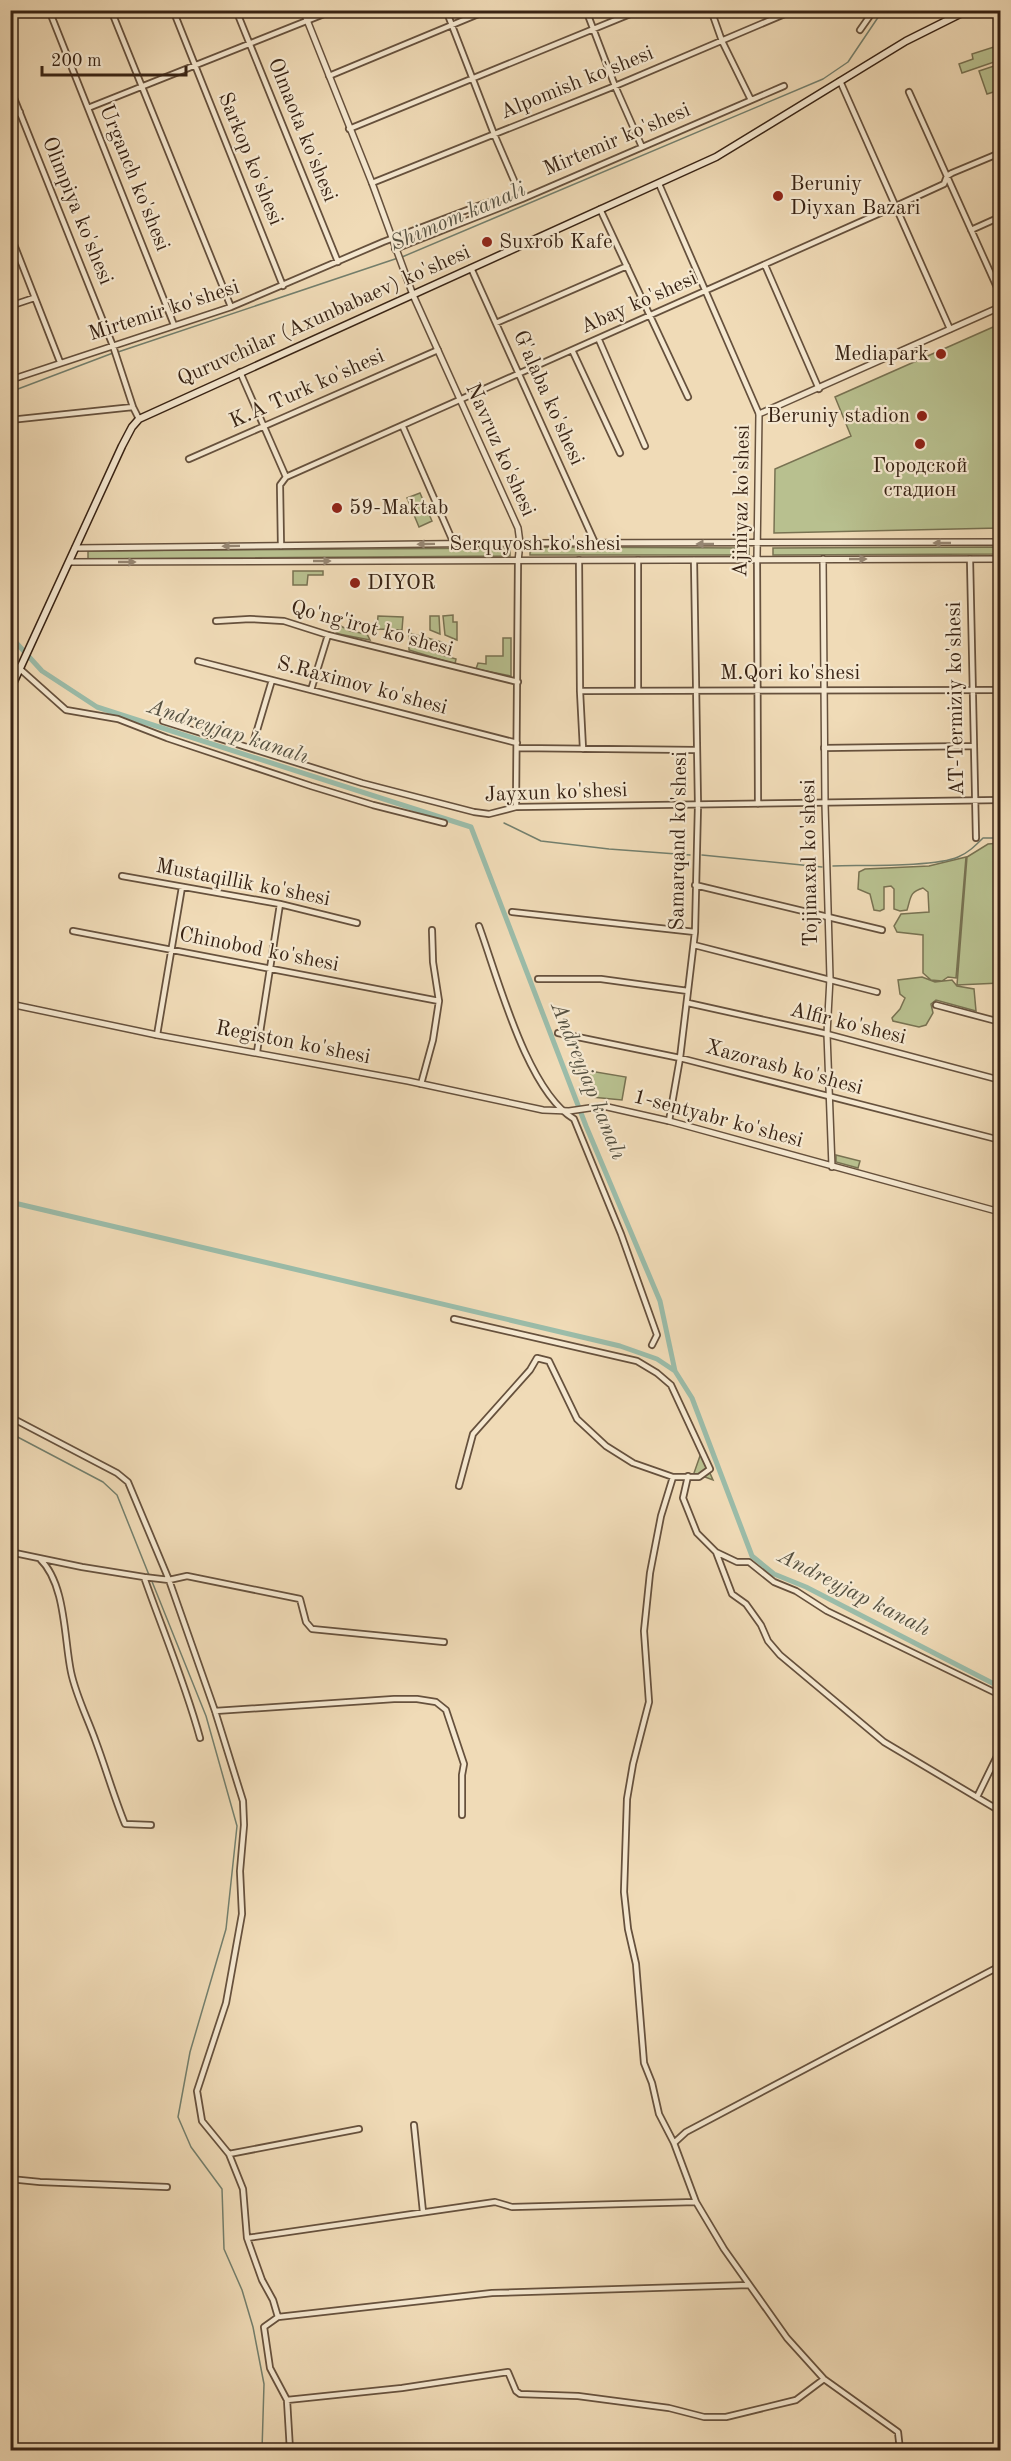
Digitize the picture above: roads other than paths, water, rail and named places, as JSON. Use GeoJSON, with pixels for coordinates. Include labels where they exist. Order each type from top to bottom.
{"type":"FeatureCollection","features":[{"type":"Feature","properties":{"kind":"main road","name":"Quruvchilar (Axunbabaev) ko'shesi"},"geometry":{"type":"LineString","coordinates":[[140,419],[716,157],[906,41],[968,10]]}},
{"type":"Feature","properties":{"kind":"main road"},"geometry":{"type":"LineString","coordinates":[[10,690],[122,446],[132,427],[140,419]]}},
{"type":"Feature","properties":{"kind":"street","name":"Urganch ko'shesi"},"geometry":{"type":"LineString","coordinates":[[49,10],[174,325]]}},
{"type":"Feature","properties":{"kind":"street"},"geometry":{"type":"LineString","coordinates":[[111,10],[231,307]]}},
{"type":"Feature","properties":{"kind":"street","name":"Sarkop ko'shesi"},"geometry":{"type":"LineString","coordinates":[[173,10],[283,286]]}},
{"type":"Feature","properties":{"kind":"street","name":"Olmaota ko'shesi"},"geometry":{"type":"LineString","coordinates":[[236,10],[338,262]]}},
{"type":"Feature","properties":{"kind":"street"},"geometry":{"type":"LineString","coordinates":[[303,10],[372,183],[396,251]]}},
{"type":"Feature","properties":{"kind":"street"},"geometry":{"type":"LineString","coordinates":[[88,108],[334,10]]}},
{"type":"Feature","properties":{"kind":"street"},"geometry":{"type":"LineString","coordinates":[[446,10],[522,199]]}},
{"type":"Feature","properties":{"kind":"street"},"geometry":{"type":"LineString","coordinates":[[329,76],[488,10]]}},
{"type":"Feature","properties":{"kind":"street"},"geometry":{"type":"LineString","coordinates":[[586,10],[615,86],[642,147]]}},
{"type":"Feature","properties":{"kind":"street"},"geometry":{"type":"LineString","coordinates":[[350,129],[640,10]]}},
{"type":"Feature","properties":{"kind":"street"},"geometry":{"type":"LineString","coordinates":[[711,10],[722,41],[751,100]]}},
{"type":"Feature","properties":{"kind":"street","name":"Alpomish ko'shesi"},"geometry":{"type":"LineString","coordinates":[[372,183],[615,86],[794,10]]}},
{"type":"Feature","properties":{"kind":"street"},"geometry":{"type":"LineString","coordinates":[[860,30],[874,10]]}},
{"type":"Feature","properties":{"kind":"street"},"geometry":{"type":"LineString","coordinates":[[840,81],[950,329]]}},
{"type":"Feature","properties":{"kind":"street","name":"Mirtemir ko'shesi"},"geometry":{"type":"LineString","coordinates":[[396,251],[784,86]]}},
{"type":"Feature","properties":{"kind":"street","name":"Olimpiya ko'shesi"},"geometry":{"type":"LineString","coordinates":[[10,88],[113,346],[133,407],[140,419]]}},
{"type":"Feature","properties":{"kind":"street"},"geometry":{"type":"LineString","coordinates":[[909,92],[1000,294]]}},
{"type":"Feature","properties":{"kind":"street"},"geometry":{"type":"LineString","coordinates":[[10,117],[20,112]]}},
{"type":"Feature","properties":{"kind":"street","name":"Abay ko'shesi"},"geometry":{"type":"LineString","coordinates":[[286,477],[573,352],[897,206],[944,183],[947,176],[1000,153]]}},
{"type":"Feature","properties":{"kind":"street","name":"Ajiniyaz ko'shesi"},"geometry":{"type":"LineString","coordinates":[[659,184],[759,414],[758,804]]}},
{"type":"Feature","properties":{"kind":"street","name":"Mirtemir ko'shesi"},"geometry":{"type":"LineString","coordinates":[[10,380],[231,307],[392,239],[494,200],[507,205]]}},
{"type":"Feature","properties":{"kind":"street"},"geometry":{"type":"LineString","coordinates":[[600,209],[688,397]]}},
{"type":"Feature","properties":{"kind":"street"},"geometry":{"type":"LineString","coordinates":[[971,230],[1000,217]]}},
{"type":"Feature","properties":{"kind":"street"},"geometry":{"type":"LineString","coordinates":[[10,234],[60,362]]}},
{"type":"Feature","properties":{"kind":"street","name":"Navruz ko'shesi"},"geometry":{"type":"LineString","coordinates":[[396,251],[413,295],[518,528],[520,543],[516,807]]}},
{"type":"Feature","properties":{"kind":"street"},"geometry":{"type":"LineString","coordinates":[[765,265],[819,389]]}},
{"type":"Feature","properties":{"kind":"street"},"geometry":{"type":"LineString","coordinates":[[496,323],[627,266]]}},
{"type":"Feature","properties":{"kind":"street","name":"G'alaba ko'shesi"},"geometry":{"type":"LineString","coordinates":[[471,268],[595,543]]}},
{"type":"Feature","properties":{"kind":"street"},"geometry":{"type":"LineString","coordinates":[[10,306],[34,298]]}},
{"type":"Feature","properties":{"kind":"street"},"geometry":{"type":"LineString","coordinates":[[759,414],[1000,307]]}},
{"type":"Feature","properties":{"kind":"street"},"geometry":{"type":"LineString","coordinates":[[599,340],[645,446]]}},
{"type":"Feature","properties":{"kind":"street","name":"K.A Turk ko'shesi"},"geometry":{"type":"LineString","coordinates":[[189,459],[438,350]]}},
{"type":"Feature","properties":{"kind":"street"},"geometry":{"type":"LineString","coordinates":[[573,352],[620,453]]}},
{"type":"Feature","properties":{"kind":"street"},"geometry":{"type":"LineString","coordinates":[[240,372],[286,477],[280,485],[281,546]]}},
{"type":"Feature","properties":{"kind":"street"},"geometry":{"type":"LineString","coordinates":[[10,420],[133,407]]}},
{"type":"Feature","properties":{"kind":"street"},"geometry":{"type":"LineString","coordinates":[[403,427],[454,544]]}},
{"type":"Feature","properties":{"kind":"street","name":"Serquyosh ko'shesi"},"geometry":{"type":"LineString","coordinates":[[75,548],[520,543],[1000,542]]}},
{"type":"Feature","properties":{"kind":"street","name":"Tojimaxal ko'shesi"},"geometry":{"type":"LineString","coordinates":[[823,559],[824,748],[830,978],[826,1034],[832,1167]]}},
{"type":"Feature","properties":{"kind":"street","name":"AT-Termiziy ko'shesi"},"geometry":{"type":"LineString","coordinates":[[970,559],[976,838]]}},
{"type":"Feature","properties":{"kind":"street","name":"Serquyosh ko'shesi"},"geometry":{"type":"LineString","coordinates":[[69,562],[1000,559]]}},
{"type":"Feature","properties":{"kind":"street"},"geometry":{"type":"LineString","coordinates":[[579,560],[583,749]]}},
{"type":"Feature","properties":{"kind":"street"},"geometry":{"type":"LineString","coordinates":[[638,560],[638,690]]}},
{"type":"Feature","properties":{"kind":"street","name":"Samarqand ko'shesi"},"geometry":{"type":"LineString","coordinates":[[669,1121],[681,1058],[695,932],[698,805],[694,560]]}},
{"type":"Feature","properties":{"kind":"street","name":"Qo'ng'irot ko'shesi"},"geometry":{"type":"LineString","coordinates":[[216,621],[250,619],[284,621],[327,635],[518,682]]}},
{"type":"Feature","properties":{"kind":"street"},"geometry":{"type":"LineString","coordinates":[[311,690],[327,635]]}},
{"type":"Feature","properties":{"kind":"street"},"geometry":{"type":"LineString","coordinates":[[10,660],[66,710],[118,719],[167,738],[352,799],[444,823]]}},
{"type":"Feature","properties":{"kind":"street","name":"S.Raximov ko'shesi"},"geometry":{"type":"LineString","coordinates":[[198,661],[517,746],[696,750]]}},
{"type":"Feature","properties":{"kind":"street"},"geometry":{"type":"LineString","coordinates":[[252,747],[272,680]]}},
{"type":"Feature","properties":{"kind":"street","name":"M.Qori ko'shesi"},"geometry":{"type":"LineString","coordinates":[[580,691],[1000,690]]}},
{"type":"Feature","properties":{"kind":"street","name":"Jayxun ko'shesi"},"geometry":{"type":"LineString","coordinates":[[163,721],[362,783],[489,814],[516,807],[1000,800]]}},
{"type":"Feature","properties":{"kind":"street"},"geometry":{"type":"LineString","coordinates":[[824,748],[973,746]]}},
{"type":"Feature","properties":{"kind":"street","name":"Mustaqillik ko'shesi"},"geometry":{"type":"LineString","coordinates":[[122,876],[280,904],[357,923]]}},
{"type":"Feature","properties":{"kind":"street"},"geometry":{"type":"LineString","coordinates":[[695,885],[882,930]]}},
{"type":"Feature","properties":{"kind":"street"},"geometry":{"type":"LineString","coordinates":[[157,1035],[182,887]]}},
{"type":"Feature","properties":{"kind":"street"},"geometry":{"type":"LineString","coordinates":[[257,1052],[272,970],[280,904]]}},
{"type":"Feature","properties":{"kind":"street"},"geometry":{"type":"LineString","coordinates":[[513,912],[695,932]]}},
{"type":"Feature","properties":{"kind":"street"},"geometry":{"type":"LineString","coordinates":[[479,926],[531,1069],[561,1111],[574,1119],[621,1234],[657,1335],[652,1346]]}},
{"type":"Feature","properties":{"kind":"street"},"geometry":{"type":"LineString","coordinates":[[421,1084],[433,1040],[439,1001],[433,962],[432,930]]}},
{"type":"Feature","properties":{"kind":"street","name":"Chinobod ko'shesi"},"geometry":{"type":"LineString","coordinates":[[73,931],[439,1001]]}},
{"type":"Feature","properties":{"kind":"street"},"geometry":{"type":"LineString","coordinates":[[694,945],[830,978],[877,992]]}},
{"type":"Feature","properties":{"kind":"street"},"geometry":{"type":"LineString","coordinates":[[538,979],[601,980],[688,991]]}},
{"type":"Feature","properties":{"kind":"street","name":"Alfir ko'shesi"},"geometry":{"type":"LineString","coordinates":[[688,1003],[826,1034],[1000,1080]]}},
{"type":"Feature","properties":{"kind":"street","name":"Registon ko'shesi"},"geometry":{"type":"LineString","coordinates":[[10,1004],[543,1110],[569,1111],[594,1106]]}},
{"type":"Feature","properties":{"kind":"street"},"geometry":{"type":"LineString","coordinates":[[936,1005],[1000,1022]]}},
{"type":"Feature","properties":{"kind":"street","name":"Xazorasb ko'shesi"},"geometry":{"type":"LineString","coordinates":[[558,1033],[681,1058],[1000,1140]]}},
{"type":"Feature","properties":{"kind":"street","name":"1-sentyabr ko'shesi"},"geometry":{"type":"LineString","coordinates":[[594,1106],[669,1121],[832,1167]]}},
{"type":"Feature","properties":{"kind":"street"},"geometry":{"type":"LineString","coordinates":[[832,1167],[1000,1212]]}},
{"type":"Feature","properties":{"kind":"street"},"geometry":{"type":"LineString","coordinates":[[454,1319],[637,1361],[671,1385],[710,1469],[699,1477],[673,1477],[633,1463],[606,1446],[577,1419],[549,1361],[537,1358],[530,1370],[473,1434],[459,1486]]}},
{"type":"Feature","properties":{"kind":"street"},"geometry":{"type":"LineString","coordinates":[[10,1417],[117,1473],[128,1482],[169,1580],[215,1711],[243,1801],[244,1825],[240,1871],[242,1914],[226,2002],[196,2091],[202,2121],[229,2154],[243,2189],[247,2238],[278,2317]]}},
{"type":"Feature","properties":{"kind":"street"},"geometry":{"type":"LineString","coordinates":[[688,1476],[682,1498],[697,1533],[716,1552],[736,1562],[749,1562],[774,1582],[796,1591],[827,1611],[1000,1695]]}},
{"type":"Feature","properties":{"kind":"street"},"geometry":{"type":"LineString","coordinates":[[673,1477],[650,1573],[644,1631],[649,1702],[633,1764],[627,1799],[624,1892],[628,1929],[636,1964],[644,2063],[652,2083],[659,2114],[674,2142],[696,2202],[724,2249],[787,2338],[824,2379],[898,2432],[900,2451]]}},
{"type":"Feature","properties":{"kind":"street"},"geometry":{"type":"LineString","coordinates":[[10,1552],[144,1577],[169,1580],[187,1576],[300,1599],[306,1622],[312,1629],[444,1642]]}},
{"type":"Feature","properties":{"kind":"street"},"geometry":{"type":"LineString","coordinates":[[716,1552],[732,1594],[746,1604],[761,1625],[768,1641],[780,1655],[884,1742],[1000,1811]]}},
{"type":"Feature","properties":{"kind":"street"},"geometry":{"type":"LineString","coordinates":[[40,1559],[49,1567],[54,1578],[66,1624],[71,1673],[111,1783],[116,1804],[125,1824],[151,1825]]}},
{"type":"Feature","properties":{"kind":"street"},"geometry":{"type":"LineString","coordinates":[[144,1577],[187,1690],[200,1738]]}},
{"type":"Feature","properties":{"kind":"street"},"geometry":{"type":"LineString","coordinates":[[215,1711],[394,1699],[436,1702],[446,1710],[464,1764],[462,1815]]}},
{"type":"Feature","properties":{"kind":"street"},"geometry":{"type":"LineString","coordinates":[[977,1797],[1000,1750]]}},
{"type":"Feature","properties":{"kind":"street"},"geometry":{"type":"LineString","coordinates":[[674,2142],[686,2132],[1000,1966]]}},
{"type":"Feature","properties":{"kind":"street"},"geometry":{"type":"LineString","coordinates":[[414,2125],[423,2212]]}},
{"type":"Feature","properties":{"kind":"street"},"geometry":{"type":"LineString","coordinates":[[229,2154],[359,2129]]}},
{"type":"Feature","properties":{"kind":"street"},"geometry":{"type":"LineString","coordinates":[[10,2179],[167,2187]]}},
{"type":"Feature","properties":{"kind":"street"},"geometry":{"type":"LineString","coordinates":[[247,2238],[495,2202],[512,2207],[696,2202]]}},
{"type":"Feature","properties":{"kind":"street"},"geometry":{"type":"LineString","coordinates":[[290,2451],[287,2400],[270,2368],[264,2326],[278,2317],[492,2293],[749,2285]]}},
{"type":"Feature","properties":{"kind":"street"},"geometry":{"type":"LineString","coordinates":[[287,2400],[402,2388],[508,2372],[516,2391],[520,2394],[578,2396],[669,2408],[704,2417],[726,2417],[796,2400],[824,2379]]}},
{"type":"Feature","properties":{"kind":"waterway","name":"Shimom kanali"},"geometry":{"type":"LineString","coordinates":[[402,257],[823,79],[848,62],[883,10]]}},
{"type":"Feature","properties":{"kind":"waterway","name":"Shimom kanali"},"geometry":{"type":"LineString","coordinates":[[118,352],[398,258]]}},
{"type":"Feature","properties":{"kind":"waterway","name":"Shimom kanali"},"geometry":{"type":"LineString","coordinates":[[10,392],[113,353]]}},
{"type":"Feature","properties":{"kind":"waterway","name":"Andreyjap kanalı"},"geometry":{"type":"LineString","coordinates":[[10,636],[42,671],[97,707],[471,827],[586,1126],[660,1301],[675,1371],[692,1398],[752,1556],[774,1574],[806,1587],[1000,1687]]}},
{"type":"Feature","properties":{"kind":"waterway"},"geometry":{"type":"LineString","coordinates":[[504,823],[541,841],[690,855]]}},
{"type":"Feature","properties":{"kind":"waterway"},"geometry":{"type":"LineString","coordinates":[[833,866],[916,864],[947,860],[965,853],[983,838],[1000,838]]}},
{"type":"Feature","properties":{"kind":"waterway"},"geometry":{"type":"LineString","coordinates":[[702,855],[822,867]]}},
{"type":"Feature","properties":{"kind":"waterway"},"geometry":{"type":"LineString","coordinates":[[10,1202],[620,1346],[657,1359],[675,1371]]}},
{"type":"Feature","properties":{"kind":"waterway"},"geometry":{"type":"LineString","coordinates":[[10,1433],[103,1482],[117,1495],[149,1575]]}},
{"type":"Feature","properties":{"kind":"waterway"},"geometry":{"type":"LineString","coordinates":[[151,1579],[206,1716],[237,1826],[226,1929],[190,2052],[178,2117],[191,2147],[222,2189],[224,2249],[242,2290],[253,2327],[264,2384],[262,2450]]}},
{"type":"Feature","properties":{"kind":"place","name":"Beruniy Diyxan Bazari"},"geometry":{"type":"Point","coordinates":[778,196]}},
{"type":"Feature","properties":{"kind":"place","name":"Suxrob Kafe"},"geometry":{"type":"Point","coordinates":[487,242]}},
{"type":"Feature","properties":{"kind":"place","name":"Mediapark"},"geometry":{"type":"Point","coordinates":[941,354]}},
{"type":"Feature","properties":{"kind":"place","name":"Beruniy stadion"},"geometry":{"type":"Point","coordinates":[922,416]}},
{"type":"Feature","properties":{"kind":"place","name":"Городской стадион"},"geometry":{"type":"Point","coordinates":[920,444]}},
{"type":"Feature","properties":{"kind":"place","name":"59-Maktab"},"geometry":{"type":"Point","coordinates":[337,508]}},
{"type":"Feature","properties":{"kind":"place","name":"DIYOR"},"geometry":{"type":"Point","coordinates":[355,583]}}]}
